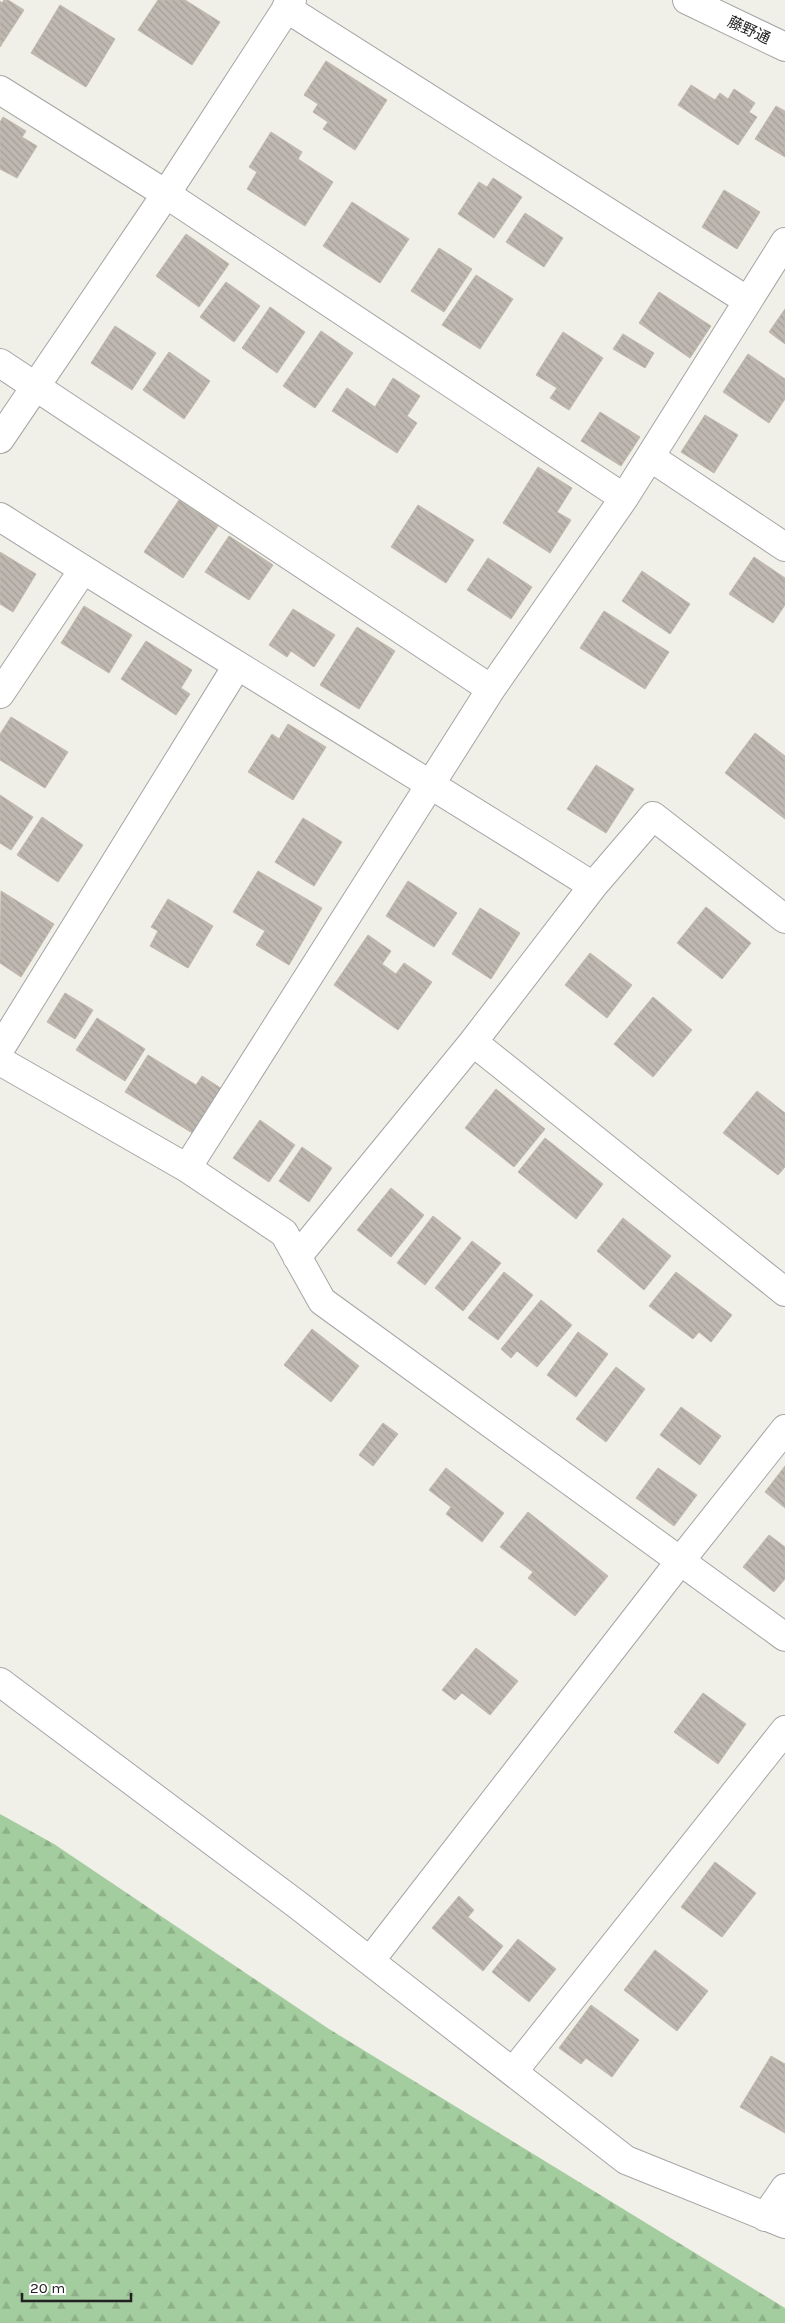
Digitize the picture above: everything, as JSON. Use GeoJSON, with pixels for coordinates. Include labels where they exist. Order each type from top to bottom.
{"type":"FeatureCollection","features":[{"type":"Feature","properties":{"kind":"street","name":"藤野通"},"geometry":{"type":"LineString","coordinates":[[687,0],[785,47]]}},
{"type":"Feature","properties":{"kind":"street"},"geometry":{"type":"LineString","coordinates":[[0,439],[166,194],[289,4],[748,301]]}},
{"type":"Feature","properties":{"kind":"street"},"geometry":{"type":"LineString","coordinates":[[0,90],[166,194],[624,498]]}},
{"type":"Feature","properties":{"kind":"street"},"geometry":{"type":"LineString","coordinates":[[187,1168],[432,784],[491,688],[624,498],[785,242]]}},
{"type":"Feature","properties":{"kind":"street"},"geometry":{"type":"LineString","coordinates":[[0,363],[491,688]]}},
{"type":"Feature","properties":{"kind":"street"},"geometry":{"type":"LineString","coordinates":[[650,457],[785,547]]}},
{"type":"Feature","properties":{"kind":"street"},"geometry":{"type":"LineString","coordinates":[[0,517],[236,666],[432,784],[593,886]]}},
{"type":"Feature","properties":{"kind":"street"},"geometry":{"type":"LineString","coordinates":[[0,694],[83,570]]}},
{"type":"Feature","properties":{"kind":"street"},"geometry":{"type":"LineString","coordinates":[[0,1049],[236,666]]}},
{"type":"Feature","properties":{"kind":"street"},"geometry":{"type":"LineString","coordinates":[[297,1257],[473,1042],[593,886],[653,816],[785,919]]}},
{"type":"Feature","properties":{"kind":"street"},"geometry":{"type":"LineString","coordinates":[[473,1042],[785,1292]]}},
{"type":"Feature","properties":{"kind":"street"},"geometry":{"type":"LineString","coordinates":[[0,1060],[187,1168],[284,1233],[322,1302],[785,1637]]}},
{"type":"Feature","properties":{"kind":"street"},"geometry":{"type":"LineString","coordinates":[[370,1961],[785,1429]]}},
{"type":"Feature","properties":{"kind":"street"},"geometry":{"type":"LineString","coordinates":[[0,1682],[370,1961],[626,2160],[775,2221],[785,2188]]}},
{"type":"Feature","properties":{"kind":"street"},"geometry":{"type":"LineString","coordinates":[[513,2072],[785,1730]]}},
{"type":"Feature","properties":{"kind":"green space"},"geometry":{"type":"Polygon","coordinates":[[[0,1814],[54,1844],[329,2029],[785,2308],[785,2323],[0,2323],[0,1814]]]}},
{"type":"Feature","properties":{"kind":"building"},"geometry":{"type":"Polygon","coordinates":[[[4,0],[8,0],[24,10],[0,47],[0,1],[2,3],[4,0]]]}},
{"type":"Feature","properties":{"kind":"building"},"geometry":{"type":"Polygon","coordinates":[[[158,0],[185,0],[220,22],[192,65],[138,30],[158,0]]]}},
{"type":"Feature","properties":{"kind":"building"},"geometry":{"type":"Polygon","coordinates":[[[60,5],[115,39],[86,87],[31,53],[60,5]]]}},
{"type":"Feature","properties":{"kind":"building"},"geometry":{"type":"Polygon","coordinates":[[[326,61],[387,100],[355,150],[323,129],[328,122],[313,112],[318,104],[304,95],[326,61]]]}},
{"type":"Feature","properties":{"kind":"building"},"geometry":{"type":"Polygon","coordinates":[[[691,85],[715,100],[720,93],[728,99],[734,89],[755,103],[749,112],[757,117],[738,145],[678,105],[691,85]]]}},
{"type":"Feature","properties":{"kind":"building"},"geometry":{"type":"Polygon","coordinates":[[[776,106],[785,111],[785,157],[755,139],[776,106]]]}},
{"type":"Feature","properties":{"kind":"building"},"geometry":{"type":"Polygon","coordinates":[[[3,117],[26,131],[22,137],[37,146],[17,178],[0,169],[0,122],[3,117]]]}},
{"type":"Feature","properties":{"kind":"building"},"geometry":{"type":"Polygon","coordinates":[[[271,132],[302,152],[298,159],[333,182],[305,226],[247,189],[257,172],[249,167],[271,132]]]}},
{"type":"Feature","properties":{"kind":"building"},"geometry":{"type":"Polygon","coordinates":[[[493,178],[522,197],[494,238],[458,214],[479,182],[487,187],[493,178]]]}},
{"type":"Feature","properties":{"kind":"building"},"geometry":{"type":"Polygon","coordinates":[[[724,190],[760,212],[737,249],[702,227],[724,190]]]}},
{"type":"Feature","properties":{"kind":"building"},"geometry":{"type":"Polygon","coordinates":[[[352,202],[409,239],[380,283],[323,246],[352,202]]]}},
{"type":"Feature","properties":{"kind":"building"},"geometry":{"type":"Polygon","coordinates":[[[525,213],[563,238],[544,267],[506,242],[525,213]]]}},
{"type":"Feature","properties":{"kind":"building"},"geometry":{"type":"Polygon","coordinates":[[[186,234],[229,264],[199,307],[156,276],[186,234]]]}},
{"type":"Feature","properties":{"kind":"building"},"geometry":{"type":"Polygon","coordinates":[[[439,248],[472,269],[444,312],[411,291],[439,248]]]}},
{"type":"Feature","properties":{"kind":"building"},"geometry":{"type":"Polygon","coordinates":[[[476,275],[513,299],[480,349],[442,325],[476,275]]]}},
{"type":"Feature","properties":{"kind":"building"},"geometry":{"type":"Polygon","coordinates":[[[226,282],[260,306],[234,342],[200,317],[226,282]]]}},
{"type":"Feature","properties":{"kind":"building"},"geometry":{"type":"Polygon","coordinates":[[[659,292],[711,326],[690,358],[639,323],[659,292]]]}},
{"type":"Feature","properties":{"kind":"building"},"geometry":{"type":"Polygon","coordinates":[[[270,307],[305,332],[277,373],[242,348],[270,307]]]}},
{"type":"Feature","properties":{"kind":"building"},"geometry":{"type":"Polygon","coordinates":[[[785,309],[785,344],[769,332],[785,309]]]}},
{"type":"Feature","properties":{"kind":"building"},"geometry":{"type":"Polygon","coordinates":[[[115,326],[156,353],[132,390],[91,363],[115,326]]]}},
{"type":"Feature","properties":{"kind":"building"},"geometry":{"type":"Polygon","coordinates":[[[321,331],[353,353],[315,408],[283,386],[321,331]]]}},
{"type":"Feature","properties":{"kind":"building"},"geometry":{"type":"Polygon","coordinates":[[[563,332],[603,358],[569,410],[550,398],[557,388],[536,375],[563,332]]]}},
{"type":"Feature","properties":{"kind":"building"},"geometry":{"type":"Polygon","coordinates":[[[623,334],[654,353],[645,368],[613,349],[623,334]]]}},
{"type":"Feature","properties":{"kind":"building"},"geometry":{"type":"Polygon","coordinates":[[[169,352],[210,381],[184,419],[143,390],[169,352]]]}},
{"type":"Feature","properties":{"kind":"building"},"geometry":{"type":"Polygon","coordinates":[[[748,354],[785,379],[785,399],[769,423],[723,392],[748,354]]]}},
{"type":"Feature","properties":{"kind":"building"},"geometry":{"type":"Polygon","coordinates":[[[393,378],[420,396],[407,416],[417,423],[397,453],[332,411],[347,388],[375,407],[393,378]]]}},
{"type":"Feature","properties":{"kind":"building"},"geometry":{"type":"Polygon","coordinates":[[[600,412],[640,437],[621,466],[581,441],[600,412]]]}},
{"type":"Feature","properties":{"kind":"building"},"geometry":{"type":"Polygon","coordinates":[[[705,415],[738,435],[714,473],[681,452],[705,415]]]}},
{"type":"Feature","properties":{"kind":"building"},"geometry":{"type":"Polygon","coordinates":[[[538,467],[572,488],[557,512],[571,520],[550,553],[503,523],[538,467]]]}},
{"type":"Feature","properties":{"kind":"building"},"geometry":{"type":"Polygon","coordinates":[[[179,500],[218,526],[183,578],[144,552],[179,500]]]}},
{"type":"Feature","properties":{"kind":"building"},"geometry":{"type":"Polygon","coordinates":[[[418,505],[474,540],[446,583],[391,547],[418,505]]]}},
{"type":"Feature","properties":{"kind":"building"},"geometry":{"type":"Polygon","coordinates":[[[229,536],[273,565],[249,600],[205,572],[229,536]]]}},
{"type":"Feature","properties":{"kind":"building"},"geometry":{"type":"Polygon","coordinates":[[[0,552],[36,574],[13,612],[0,604],[0,552]]]}},
{"type":"Feature","properties":{"kind":"building"},"geometry":{"type":"Polygon","coordinates":[[[754,557],[785,578],[785,605],[773,623],[729,594],[754,557]]]}},
{"type":"Feature","properties":{"kind":"building"},"geometry":{"type":"Polygon","coordinates":[[[488,558],[532,587],[511,619],[467,590],[488,558]]]}},
{"type":"Feature","properties":{"kind":"building"},"geometry":{"type":"Polygon","coordinates":[[[642,571],[690,604],[670,634],[622,601],[642,571]]]}},
{"type":"Feature","properties":{"kind":"building"},"geometry":{"type":"Polygon","coordinates":[[[84,606],[132,635],[109,673],[61,643],[84,606]]]}},
{"type":"Feature","properties":{"kind":"building"},"geometry":{"type":"Polygon","coordinates":[[[293,609],[335,635],[314,667],[291,651],[287,657],[269,645],[293,609]]]}},
{"type":"Feature","properties":{"kind":"building"},"geometry":{"type":"Polygon","coordinates":[[[604,611],[669,652],[645,689],[580,648],[604,611]]]}},
{"type":"Feature","properties":{"kind":"building"},"geometry":{"type":"Polygon","coordinates":[[[357,627],[395,651],[359,709],[320,685],[357,627]]]}},
{"type":"Feature","properties":{"kind":"building"},"geometry":{"type":"Polygon","coordinates":[[[146,641],[192,670],[181,688],[190,694],[176,715],[121,679],[146,641]]]}},
{"type":"Feature","properties":{"kind":"building"},"geometry":{"type":"Polygon","coordinates":[[[11,717],[68,752],[45,788],[0,760],[0,734],[11,717]]]}},
{"type":"Feature","properties":{"kind":"building"},"geometry":{"type":"Polygon","coordinates":[[[288,724],[326,747],[293,800],[248,772],[272,734],[279,739],[288,724]]]}},
{"type":"Feature","properties":{"kind":"building"},"geometry":{"type":"Polygon","coordinates":[[[755,733],[785,756],[785,819],[725,773],[755,733]]]}},
{"type":"Feature","properties":{"kind":"building"},"geometry":{"type":"Polygon","coordinates":[[[596,765],[634,789],[606,833],[567,809],[596,765]]]}},
{"type":"Feature","properties":{"kind":"building"},"geometry":{"type":"Polygon","coordinates":[[[0,795],[33,817],[11,850],[0,843],[0,795]]]}},
{"type":"Feature","properties":{"kind":"building"},"geometry":{"type":"Polygon","coordinates":[[[42,817],[83,845],[58,882],[17,855],[42,817]]]}},
{"type":"Feature","properties":{"kind":"building"},"geometry":{"type":"Polygon","coordinates":[[[303,818],[342,842],[314,886],[275,862],[303,818]]]}},
{"type":"Feature","properties":{"kind":"building"},"geometry":{"type":"Polygon","coordinates":[[[258,871],[322,908],[289,965],[256,945],[265,931],[233,912],[258,871]]]}},
{"type":"Feature","properties":{"kind":"building"},"geometry":{"type":"Polygon","coordinates":[[[408,881],[457,913],[434,947],[386,916],[408,881]]]}},
{"type":"Feature","properties":{"kind":"building"},"geometry":{"type":"Polygon","coordinates":[[[1,891],[54,924],[21,977],[0,963],[1,891]]]}},
{"type":"Feature","properties":{"kind":"building"},"geometry":{"type":"Polygon","coordinates":[[[168,899],[213,926],[188,968],[150,946],[158,931],[151,927],[168,899]]]}},
{"type":"Feature","properties":{"kind":"building"},"geometry":{"type":"Polygon","coordinates":[[[706,907],[751,943],[722,979],[677,943],[706,907]]]}},
{"type":"Feature","properties":{"kind":"building"},"geometry":{"type":"Polygon","coordinates":[[[480,908],[520,933],[491,979],[452,954],[480,908]]]}},
{"type":"Feature","properties":{"kind":"building"},"geometry":{"type":"Polygon","coordinates":[[[368,935],[391,951],[382,964],[396,974],[404,963],[432,982],[398,1030],[334,985],[368,935]]]}},
{"type":"Feature","properties":{"kind":"building"},"geometry":{"type":"Polygon","coordinates":[[[590,953],[632,985],[607,1018],[565,985],[590,953]]]}},
{"type":"Feature","properties":{"kind":"building"},"geometry":{"type":"Polygon","coordinates":[[[65,993],[93,1010],[75,1039],[47,1022],[65,993]]]}},
{"type":"Feature","properties":{"kind":"building"},"geometry":{"type":"Polygon","coordinates":[[[653,997],[692,1030],[653,1077],[614,1044],[653,997]]]}},
{"type":"Feature","properties":{"kind":"building"},"geometry":{"type":"Polygon","coordinates":[[[97,1018],[145,1049],[125,1081],[76,1050],[97,1018]]]}},
{"type":"Feature","properties":{"kind":"building"},"geometry":{"type":"Polygon","coordinates":[[[148,1055],[196,1085],[202,1076],[222,1089],[194,1134],[125,1092],[148,1055]]]}},
{"type":"Feature","properties":{"kind":"building"},"geometry":{"type":"Polygon","coordinates":[[[496,1089],[545,1129],[514,1167],[465,1128],[496,1089]]]}},
{"type":"Feature","properties":{"kind":"building"},"geometry":{"type":"Polygon","coordinates":[[[757,1091],[785,1113],[785,1167],[778,1175],[723,1133],[757,1091]]]}},
{"type":"Feature","properties":{"kind":"building"},"geometry":{"type":"Polygon","coordinates":[[[260,1120],[295,1145],[269,1182],[233,1158],[260,1120]]]}},
{"type":"Feature","properties":{"kind":"building"},"geometry":{"type":"Polygon","coordinates":[[[545,1138],[603,1184],[576,1219],[518,1172],[545,1138]]]}},
{"type":"Feature","properties":{"kind":"building"},"geometry":{"type":"Polygon","coordinates":[[[302,1147],[332,1168],[309,1202],[279,1181],[302,1147]]]}},
{"type":"Feature","properties":{"kind":"building"},"geometry":{"type":"Polygon","coordinates":[[[391,1188],[424,1215],[391,1257],[357,1230],[391,1188]]]}},
{"type":"Feature","properties":{"kind":"building"},"geometry":{"type":"Polygon","coordinates":[[[433,1216],[461,1238],[425,1285],[397,1263],[433,1216]]]}},
{"type":"Feature","properties":{"kind":"building"},"geometry":{"type":"Polygon","coordinates":[[[623,1218],[671,1256],[644,1290],[597,1251],[623,1218]]]}},
{"type":"Feature","properties":{"kind":"building"},"geometry":{"type":"Polygon","coordinates":[[[472,1241],[501,1263],[463,1311],[435,1288],[472,1241]]]}},
{"type":"Feature","properties":{"kind":"building"},"geometry":{"type":"Polygon","coordinates":[[[504,1272],[533,1295],[498,1340],[468,1318],[504,1272]]]}},
{"type":"Feature","properties":{"kind":"building"},"geometry":{"type":"Polygon","coordinates":[[[676,1272],[732,1315],[711,1342],[699,1332],[693,1339],[649,1306],[676,1272]]]}},
{"type":"Feature","properties":{"kind":"building"},"geometry":{"type":"Polygon","coordinates":[[[541,1300],[572,1325],[537,1367],[517,1351],[511,1358],[501,1349],[541,1300]]]}},
{"type":"Feature","properties":{"kind":"building"},"geometry":{"type":"Polygon","coordinates":[[[312,1329],[359,1366],[331,1402],[284,1365],[312,1329]]]}},
{"type":"Feature","properties":{"kind":"building"},"geometry":{"type":"Polygon","coordinates":[[[578,1332],[608,1354],[576,1397],[547,1375],[578,1332]]]}},
{"type":"Feature","properties":{"kind":"building"},"geometry":{"type":"Polygon","coordinates":[[[616,1367],[645,1389],[606,1442],[576,1419],[616,1367]]]}},
{"type":"Feature","properties":{"kind":"building"},"geometry":{"type":"Polygon","coordinates":[[[681,1407],[721,1436],[700,1465],[660,1435],[681,1407]]]}},
{"type":"Feature","properties":{"kind":"building"},"geometry":{"type":"Polygon","coordinates":[[[383,1423],[398,1434],[373,1466],[359,1455],[383,1423]]]}},
{"type":"Feature","properties":{"kind":"building"},"geometry":{"type":"Polygon","coordinates":[[[785,1466],[785,1508],[765,1492],[785,1466]]]}},
{"type":"Feature","properties":{"kind":"building"},"geometry":{"type":"Polygon","coordinates":[[[446,1468],[504,1513],[482,1542],[446,1514],[451,1507],[429,1490],[446,1468]]]}},
{"type":"Feature","properties":{"kind":"building"},"geometry":{"type":"Polygon","coordinates":[[[658,1468],[697,1495],[674,1526],[636,1498],[658,1468]]]}},
{"type":"Feature","properties":{"kind":"building"},"geometry":{"type":"Polygon","coordinates":[[[528,1512],[608,1576],[575,1616],[528,1578],[533,1572],[500,1547],[528,1512]]]}},
{"type":"Feature","properties":{"kind":"building"},"geometry":{"type":"Polygon","coordinates":[[[769,1535],[785,1547],[785,1579],[774,1592],[743,1567],[769,1535]]]}},
{"type":"Feature","properties":{"kind":"building"},"geometry":{"type":"Polygon","coordinates":[[[476,1648],[518,1681],[490,1715],[462,1693],[455,1700],[442,1690],[476,1648]]]}},
{"type":"Feature","properties":{"kind":"building"},"geometry":{"type":"Polygon","coordinates":[[[703,1693],[746,1724],[718,1764],[674,1732],[703,1693]]]}},
{"type":"Feature","properties":{"kind":"building"},"geometry":{"type":"Polygon","coordinates":[[[715,1862],[756,1893],[722,1937],[681,1907],[715,1862]]]}},
{"type":"Feature","properties":{"kind":"building"},"geometry":{"type":"Polygon","coordinates":[[[459,1896],[474,1910],[468,1917],[503,1946],[483,1971],[432,1928],[459,1896]]]}},
{"type":"Feature","properties":{"kind":"building"},"geometry":{"type":"Polygon","coordinates":[[[518,1939],[556,1969],[529,2002],[492,1972],[518,1939]]]}},
{"type":"Feature","properties":{"kind":"building"},"geometry":{"type":"Polygon","coordinates":[[[655,1950],[708,1991],[677,2031],[624,1990],[655,1950]]]}},
{"type":"Feature","properties":{"kind":"building"},"geometry":{"type":"Polygon","coordinates":[[[591,2005],[639,2040],[612,2077],[586,2058],[581,2064],[559,2048],[591,2005]]]}},
{"type":"Feature","properties":{"kind":"building"},"geometry":{"type":"Polygon","coordinates":[[[771,2056],[785,2064],[785,2133],[740,2107],[771,2056]]]}}]}
